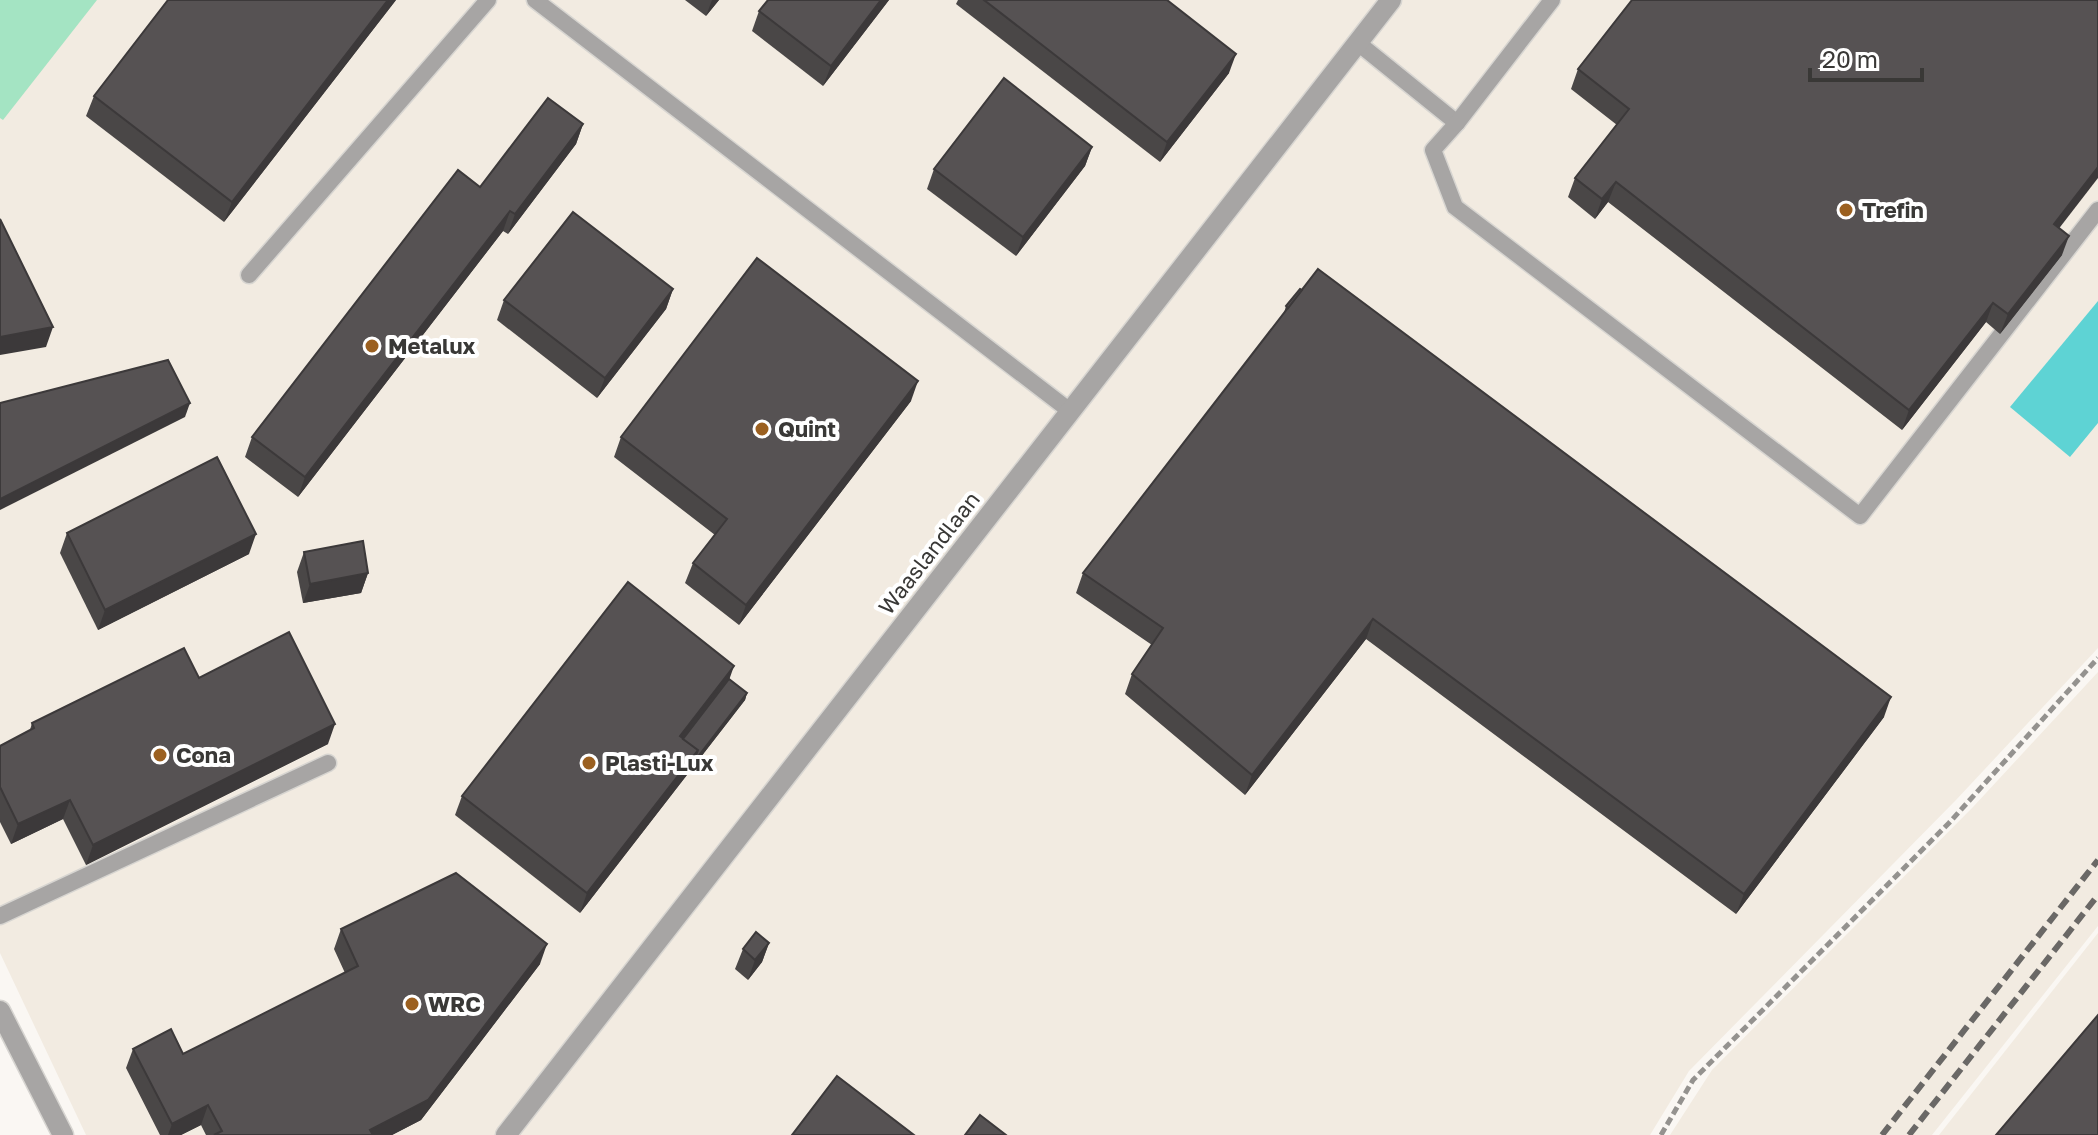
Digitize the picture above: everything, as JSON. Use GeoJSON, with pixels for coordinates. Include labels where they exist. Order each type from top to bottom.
{"type":"FeatureCollection","features":[{"type":"Feature","properties":{"kind":"street","name":"Waaslandlaan"},"geometry":{"type":"LineString","coordinates":[[506,1135],[1391,0]]}},
{"type":"Feature","properties":{"kind":"street"},"geometry":{"type":"LineString","coordinates":[[0,1011],[63,1135]]}},
{"type":"Feature","properties":{"kind":"lane"},"geometry":{"type":"LineString","coordinates":[[249,275],[488,0]]}},
{"type":"Feature","properties":{"kind":"lane"},"geometry":{"type":"LineString","coordinates":[[535,0],[1070,411]]}},
{"type":"Feature","properties":{"kind":"lane"},"geometry":{"type":"LineString","coordinates":[[1552,0],[1433,150],[1455,207],[1860,516],[2098,210]]}},
{"type":"Feature","properties":{"kind":"lane"},"geometry":{"type":"LineString","coordinates":[[1358,43],[1457,123]]}},
{"type":"Feature","properties":{"kind":"lane"},"geometry":{"type":"LineString","coordinates":[[0,916],[328,763]]}},
{"type":"Feature","properties":{"kind":"path"},"geometry":{"type":"LineString","coordinates":[[1661,1135],[1693,1080],[1949,823],[2098,658]]}},
{"type":"Feature","properties":{"kind":"shaded area"},"geometry":{"type":"Polygon","coordinates":[[[0,0],[2098,0],[2098,648],[1956,800],[1689,1071],[1650,1135],[86,1135],[0,953],[0,0]]]}},
{"type":"Feature","properties":{"kind":"shaded area"},"geometry":{"type":"Polygon","coordinates":[[[2098,672],[2098,926],[1932,1135],[1670,1135],[1712,1070],[1973,807],[2098,672]]]}},
{"type":"Feature","properties":{"kind":"shaded area"},"geometry":{"type":"Polygon","coordinates":[[[2098,933],[2098,1135],[1939,1135],[2098,933]]]}},
{"type":"Feature","properties":{"kind":"green space"},"geometry":{"type":"Polygon","coordinates":[[[0,0],[97,0],[3,120],[0,118],[0,0]]]}},
{"type":"Feature","properties":{"kind":"water"},"geometry":{"type":"Polygon","coordinates":[[[2098,301],[2098,423],[2070,457],[2010,407],[2098,301]]]}},
{"type":"Feature","properties":{"kind":"building"},"geometry":{"type":"Polygon","coordinates":[[[168,0],[388,0],[232,202],[94,96],[168,0]]]}},
{"type":"Feature","properties":{"kind":"building"},"geometry":{"type":"Polygon","coordinates":[[[768,0],[881,0],[831,66],[759,11],[768,0]]]}},
{"type":"Feature","properties":{"kind":"building"},"geometry":{"type":"Polygon","coordinates":[[[984,0],[1167,0],[1236,54],[1167,142],[984,0]]]}},
{"type":"Feature","properties":{"kind":"building","name":"Trefin"},"geometry":{"type":"Polygon","coordinates":[[[1632,0],[2098,0],[2098,167],[2054,224],[2069,236],[2008,314],[1993,303],[1909,410],[1616,182],[1602,199],[1575,178],[1629,109],[1578,69],[1632,0]]]}},
{"type":"Feature","properties":{"kind":"building"},"geometry":{"type":"Polygon","coordinates":[[[1004,78],[1092,147],[1023,237],[934,169],[1004,78]]]}},
{"type":"Feature","properties":{"kind":"building","name":"Metalux"},"geometry":{"type":"Polygon","coordinates":[[[548,98],[583,124],[515,214],[510,211],[305,477],[252,437],[458,170],[480,187],[548,98]]]}},
{"type":"Feature","properties":{"kind":"building"},"geometry":{"type":"Polygon","coordinates":[[[573,212],[673,289],[605,378],[504,300],[573,212]]]}},
{"type":"Feature","properties":{"kind":"building"},"geometry":{"type":"Polygon","coordinates":[[[0,219],[53,327],[0,337],[0,219]]]}},
{"type":"Feature","properties":{"kind":"building","name":"Quint"},"geometry":{"type":"Polygon","coordinates":[[[757,258],[918,381],[746,605],[693,563],[727,519],[621,437],[757,258]]]}},
{"type":"Feature","properties":{"kind":"building"},"geometry":{"type":"Polygon","coordinates":[[[1318,269],[1891,697],[1744,894],[1373,619],[1252,775],[1132,674],[1163,628],[1083,573],[1318,269]]]}},
{"type":"Feature","properties":{"kind":"building"},"geometry":{"type":"Polygon","coordinates":[[[1302,290],[1288,308],[1286,306],[1302,290]]]}},
{"type":"Feature","properties":{"kind":"building"},"geometry":{"type":"Polygon","coordinates":[[[168,360],[190,403],[0,499],[0,403],[168,360]]]}},
{"type":"Feature","properties":{"kind":"building"},"geometry":{"type":"Polygon","coordinates":[[[217,457],[256,534],[105,610],[67,533],[217,457]]]}},
{"type":"Feature","properties":{"kind":"building"},"geometry":{"type":"Polygon","coordinates":[[[363,541],[368,573],[310,584],[304,552],[363,541]]]}},
{"type":"Feature","properties":{"kind":"building","name":"Plasti-Lux"},"geometry":{"type":"Polygon","coordinates":[[[628,582],[734,666],[680,736],[698,750],[587,893],[462,796],[628,582]]]}},
{"type":"Feature","properties":{"kind":"building","name":"Cona"},"geometry":{"type":"Polygon","coordinates":[[[289,632],[335,724],[93,845],[70,800],[18,824],[0,787],[0,746],[34,728],[32,723],[184,648],[199,678],[289,632]]]}},
{"type":"Feature","properties":{"kind":"building"},"geometry":{"type":"Polygon","coordinates":[[[729,679],[747,693],[693,763],[698,750],[683,739],[729,679]]]}},
{"type":"Feature","properties":{"kind":"building","name":"WRC"},"geometry":{"type":"Polygon","coordinates":[[[456,873],[547,944],[428,1100],[370,1130],[373,1135],[214,1135],[222,1131],[208,1105],[172,1124],[133,1049],[171,1029],[183,1054],[358,966],[341,929],[456,873]]]}},
{"type":"Feature","properties":{"kind":"building"},"geometry":{"type":"Polygon","coordinates":[[[756,932],[769,943],[755,960],[743,949],[756,932]]]}},
{"type":"Feature","properties":{"kind":"building"},"geometry":{"type":"Polygon","coordinates":[[[2098,1015],[2098,1135],[1996,1135],[2098,1015]]]}},
{"type":"Feature","properties":{"kind":"building"},"geometry":{"type":"Polygon","coordinates":[[[837,1076],[914,1135],[792,1135],[837,1076]]]}},
{"type":"Feature","properties":{"kind":"building"},"geometry":{"type":"Polygon","coordinates":[[[980,1115],[1006,1135],[965,1135],[980,1115]]]}},
{"type":"Feature","properties":{"kind":"railway"},"geometry":{"type":"LineString","coordinates":[[1882,1135],[2098,860]]}},
{"type":"Feature","properties":{"kind":"railway"},"geometry":{"type":"LineString","coordinates":[[1909,1135],[2098,895]]}},
{"type":"Feature","properties":{"kind":"place","name":"Trefin"},"geometry":{"type":"Point","coordinates":[1846,210]}},
{"type":"Feature","properties":{"kind":"place","name":"Metalux"},"geometry":{"type":"Point","coordinates":[372,346]}},
{"type":"Feature","properties":{"kind":"place","name":"Quint"},"geometry":{"type":"Point","coordinates":[762,429]}},
{"type":"Feature","properties":{"kind":"place","name":"Cona"},"geometry":{"type":"Point","coordinates":[160,755]}},
{"type":"Feature","properties":{"kind":"place","name":"Plasti-Lux"},"geometry":{"type":"Point","coordinates":[589,763]}},
{"type":"Feature","properties":{"kind":"place","name":"WRC"},"geometry":{"type":"Point","coordinates":[412,1004]}}]}
